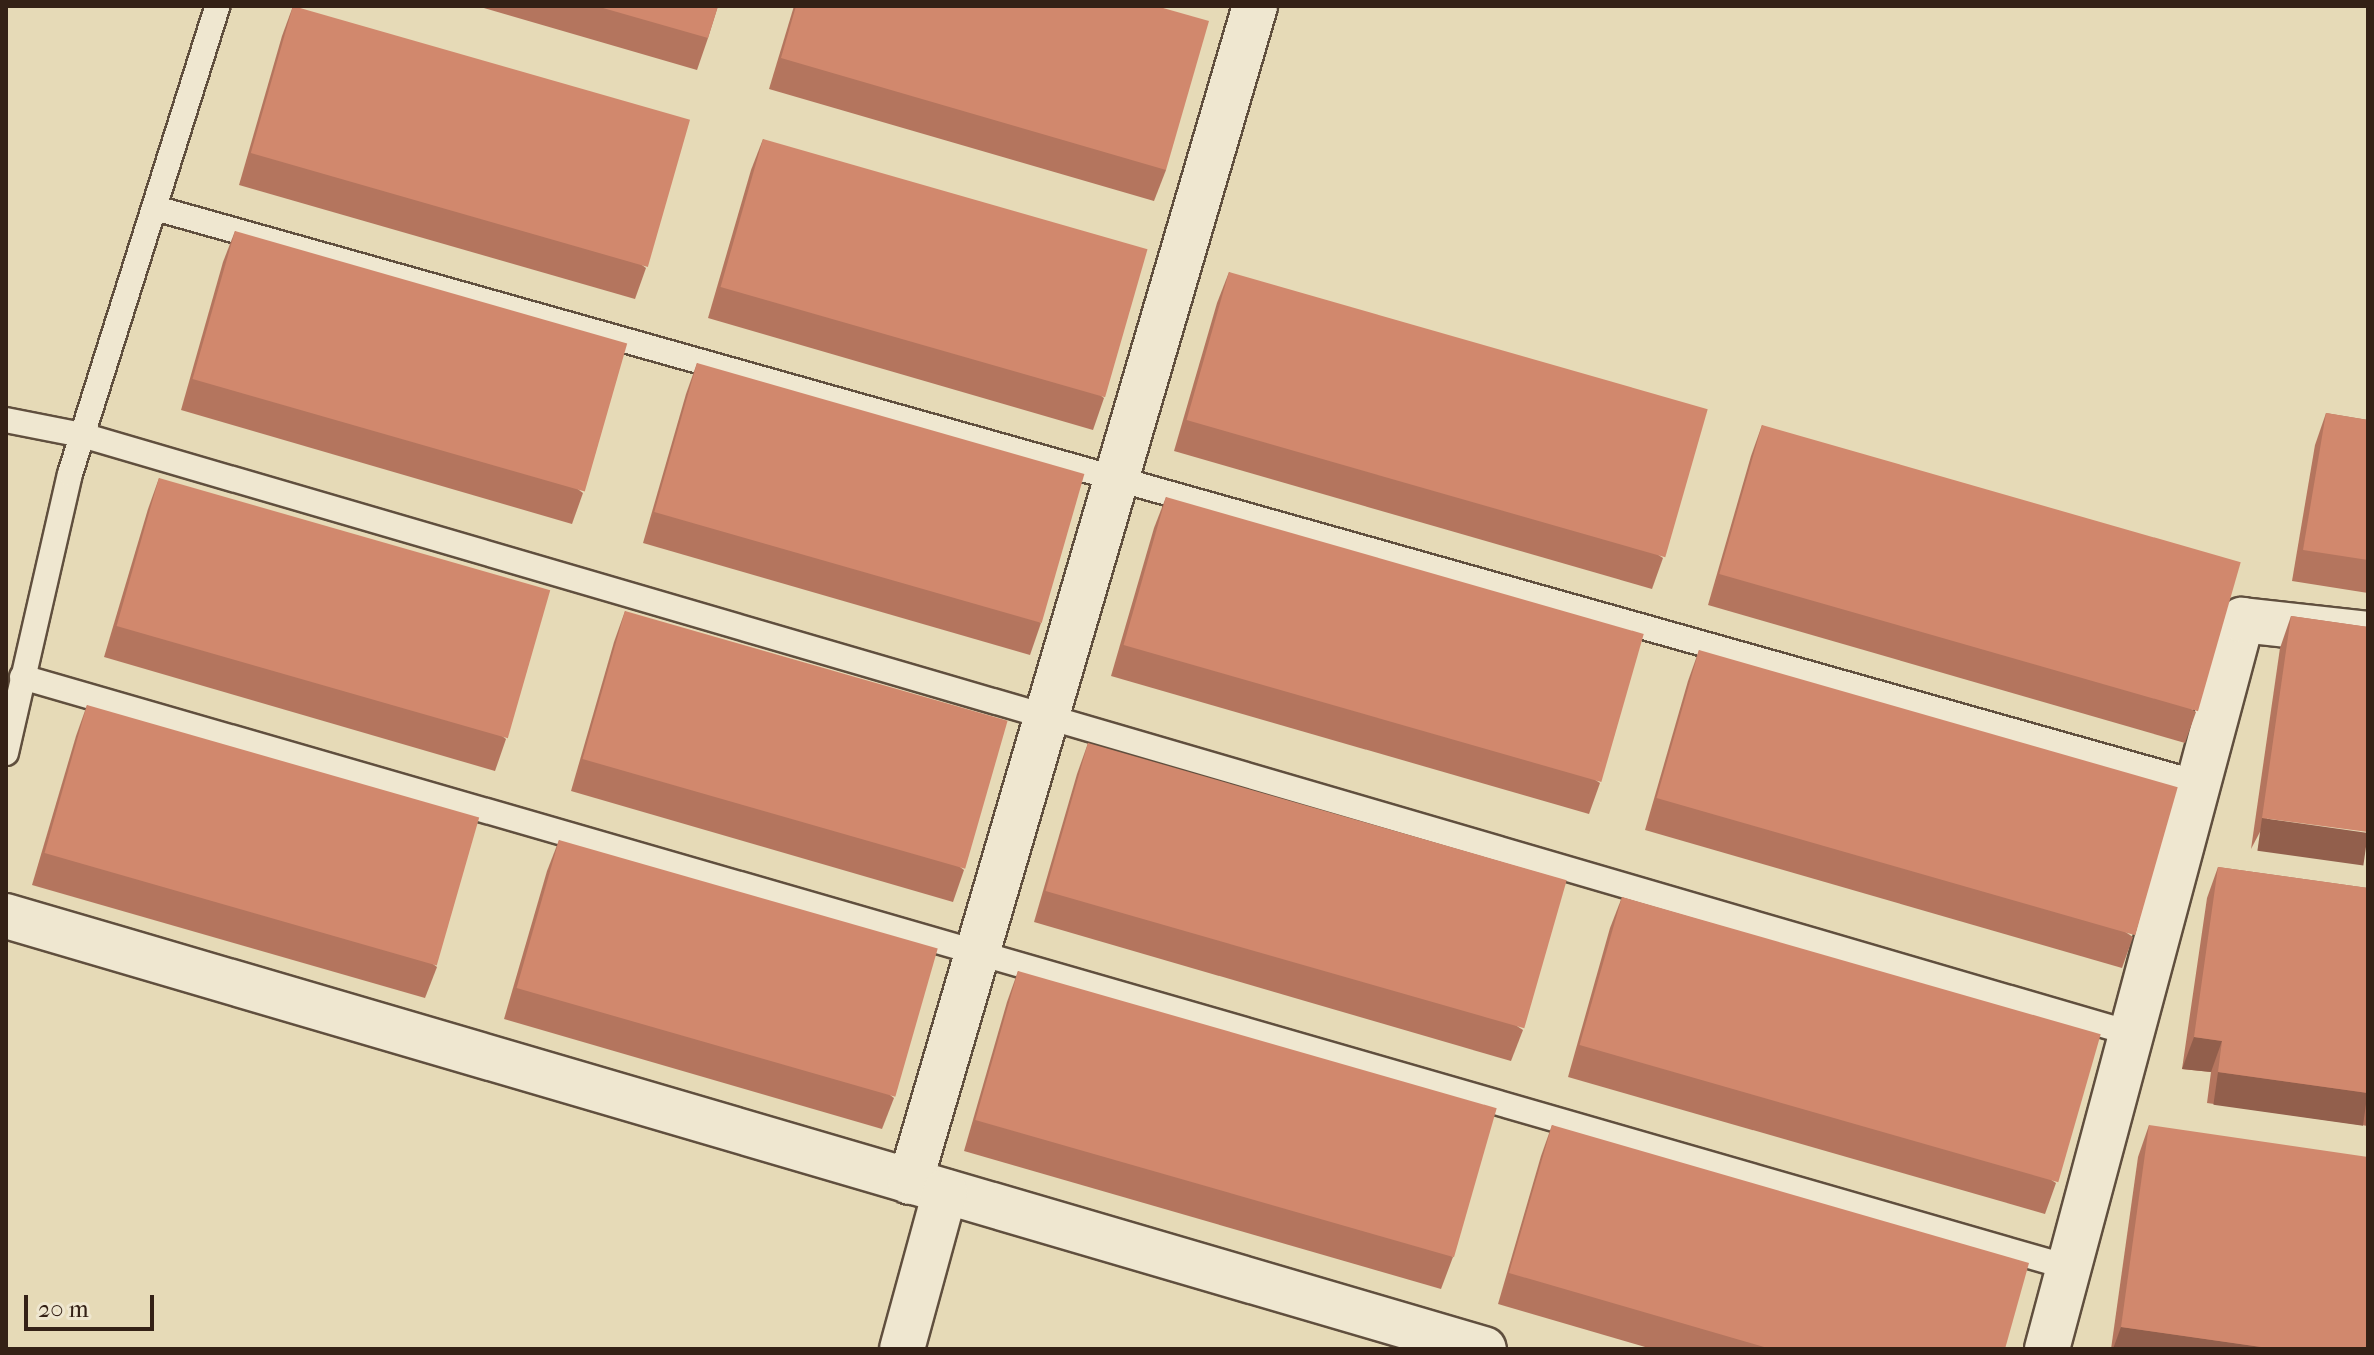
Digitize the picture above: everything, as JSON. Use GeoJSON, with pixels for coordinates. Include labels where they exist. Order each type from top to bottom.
{"type":"FeatureCollection","features":[{"type":"Feature","properties":{"kind":"street"},"geometry":{"type":"LineString","coordinates":[[902,1349],[927,1187],[977,952],[1255,6]]}},
{"type":"Feature","properties":{"kind":"street"},"geometry":{"type":"LineString","coordinates":[[2047,1349],[2242,620],[2368,634]]}},
{"type":"Feature","properties":{"kind":"street"},"geometry":{"type":"LineString","coordinates":[[6,916],[1484,1349]]}},
{"type":"Feature","properties":{"kind":"lane"},"geometry":{"type":"LineString","coordinates":[[6,753],[82,435],[218,6]]}},
{"type":"Feature","properties":{"kind":"lane"},"geometry":{"type":"LineString","coordinates":[[155,208],[2198,783]]}},
{"type":"Feature","properties":{"kind":"lane"},"geometry":{"type":"LineString","coordinates":[[6,420],[82,435],[2133,1034]]}},
{"type":"Feature","properties":{"kind":"lane"},"geometry":{"type":"LineString","coordinates":[[22,677],[2071,1268]]}},
{"type":"Feature","properties":{"kind":"building"},"geometry":{"type":"Polygon","coordinates":[[[293,6],[690,120],[648,267],[251,153],[293,6]]]}},
{"type":"Feature","properties":{"kind":"building"},"geometry":{"type":"Polygon","coordinates":[[[596,6],[718,6],[708,38],[596,6]]]}},
{"type":"Feature","properties":{"kind":"building"},"geometry":{"type":"Polygon","coordinates":[[[796,6],[1156,6],[1209,21],[1166,170],[781,58],[796,6]]]}},
{"type":"Feature","properties":{"kind":"building"},"geometry":{"type":"Polygon","coordinates":[[[763,139],[1148,249],[1105,397],[721,287],[763,139]]]}},
{"type":"Feature","properties":{"kind":"building"},"geometry":{"type":"Polygon","coordinates":[[[235,231],[627,343],[585,491],[193,379],[235,231]]]}},
{"type":"Feature","properties":{"kind":"building"},"geometry":{"type":"Polygon","coordinates":[[[1229,272],[1708,409],[1665,557],[1187,420],[1229,272]]]}},
{"type":"Feature","properties":{"kind":"building"},"geometry":{"type":"Polygon","coordinates":[[[697,363],[1084,474],[1042,623],[654,512],[697,363]]]}},
{"type":"Feature","properties":{"kind":"building"},"geometry":{"type":"Polygon","coordinates":[[[2326,413],[2368,420],[2368,560],[2303,550],[2326,413]]]}},
{"type":"Feature","properties":{"kind":"building"},"geometry":{"type":"Polygon","coordinates":[[[1762,425],[2241,562],[2198,711],[1719,574],[1762,425]]]}},
{"type":"Feature","properties":{"kind":"building"},"geometry":{"type":"Polygon","coordinates":[[[159,478],[550,590],[508,738],[117,626],[159,478]]]}},
{"type":"Feature","properties":{"kind":"building"},"geometry":{"type":"Polygon","coordinates":[[[1166,497],[1644,634],[1601,782],[1124,645],[1166,497]]]}},
{"type":"Feature","properties":{"kind":"building"},"geometry":{"type":"Polygon","coordinates":[[[625,611],[1008,721],[965,869],[583,759],[625,611]]]}},
{"type":"Feature","properties":{"kind":"building"},"geometry":{"type":"Polygon","coordinates":[[[2291,616],[2368,627],[2368,832],[2262,818],[2291,616]]]}},
{"type":"Feature","properties":{"kind":"building"},"geometry":{"type":"Polygon","coordinates":[[[1699,650],[2178,787],[2135,935],[1657,798],[1699,650]]]}},
{"type":"Feature","properties":{"kind":"building"},"geometry":{"type":"Polygon","coordinates":[[[87,705],[479,817],[437,965],[45,853],[87,705]]]}},
{"type":"Feature","properties":{"kind":"building"},"geometry":{"type":"Polygon","coordinates":[[[1088,743],[1567,880],[1524,1028],[1046,891],[1088,743]]]}},
{"type":"Feature","properties":{"kind":"building"},"geometry":{"type":"Polygon","coordinates":[[[559,840],[938,949],[895,1097],[517,988],[559,840]]]}},
{"type":"Feature","properties":{"kind":"building"},"geometry":{"type":"Polygon","coordinates":[[[2218,867],[2368,888],[2368,1093],[2218,1072],[2222,1041],[2194,1037],[2218,867]]]}},
{"type":"Feature","properties":{"kind":"building"},"geometry":{"type":"Polygon","coordinates":[[[1622,897],[2101,1034],[2058,1182],[1580,1045],[1622,897]]]}},
{"type":"Feature","properties":{"kind":"building"},"geometry":{"type":"Polygon","coordinates":[[[1018,971],[1497,1108],[1454,1257],[975,1120],[1018,971]]]}},
{"type":"Feature","properties":{"kind":"building"},"geometry":{"type":"Polygon","coordinates":[[[1552,1125],[2029,1263],[2005,1349],[1771,1349],[1509,1273],[1552,1125]]]}},
{"type":"Feature","properties":{"kind":"building"},"geometry":{"type":"Polygon","coordinates":[[[2149,1125],[2368,1157],[2368,1349],[2275,1349],[2121,1327],[2149,1125]]]}}]}
